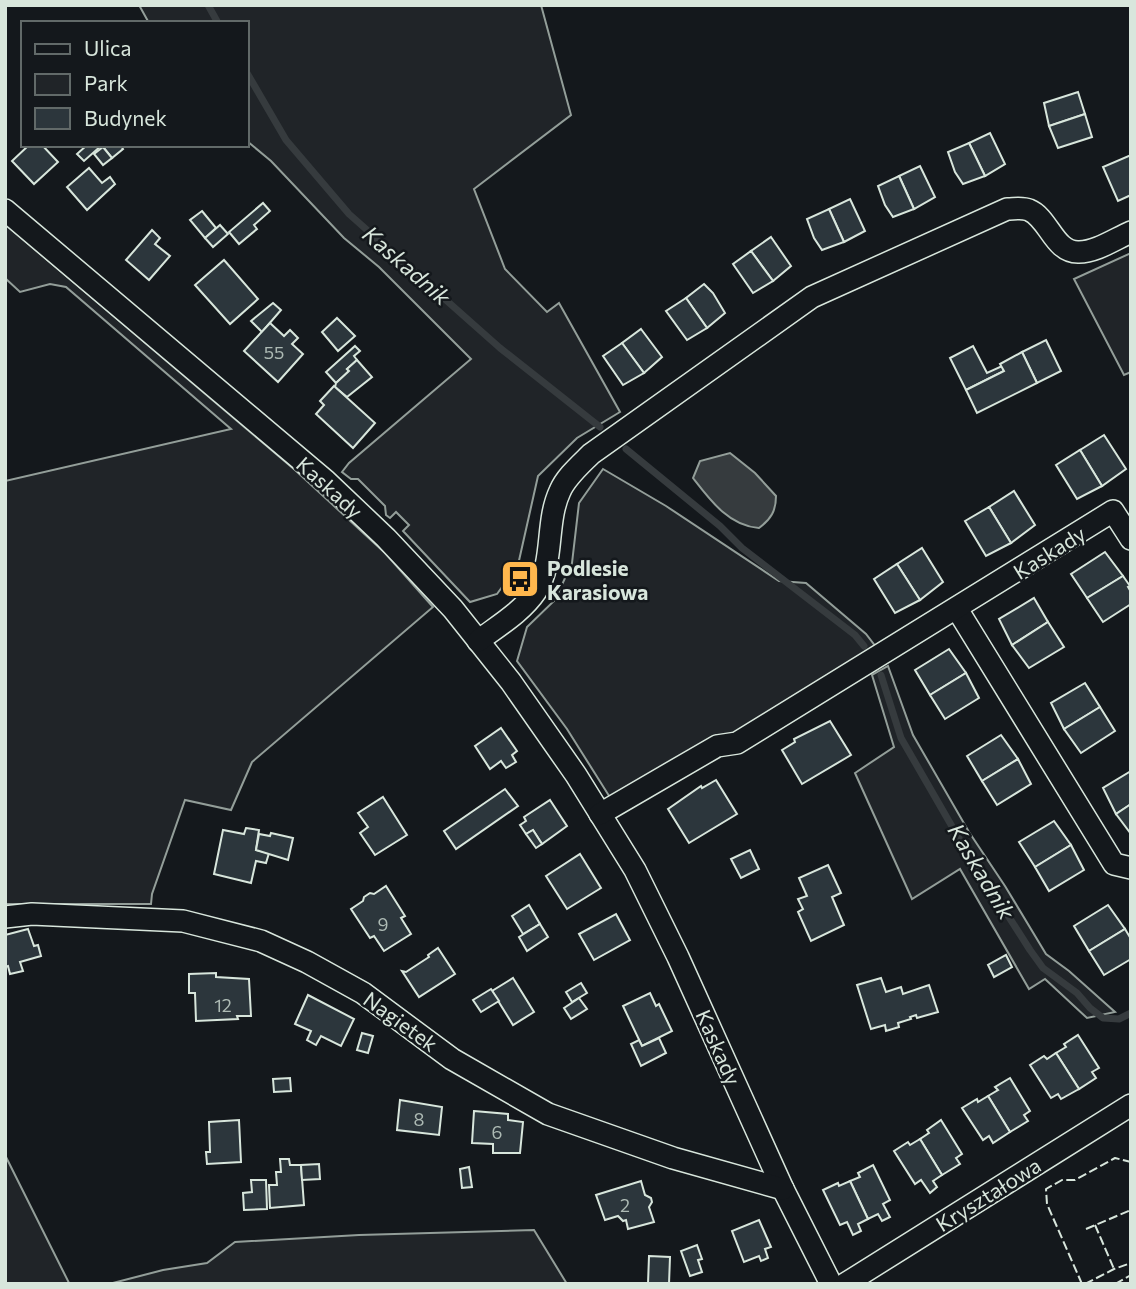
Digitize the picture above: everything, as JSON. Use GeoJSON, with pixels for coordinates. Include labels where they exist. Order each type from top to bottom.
{"type":"FeatureCollection","features":[{"type":"Feature","properties":{"kind":"street"},"geometry":{"type":"LineString","coordinates":[[478,641],[525,605],[537,590],[544,573],[553,512],[560,491],[568,478],[591,454],[812,297],[1007,209],[1020,208],[1036,214],[1062,246],[1070,251],[1094,249],[1131,232]]}},
{"type":"Feature","properties":{"kind":"street","name":"Kaskady"},"geometry":{"type":"LineString","coordinates":[[5,211],[326,481],[386,538],[453,609],[515,686],[635,870],[783,1189],[831,1284]]}},
{"type":"Feature","properties":{"kind":"street","name":"Kaskady"},"geometry":{"type":"LineString","coordinates":[[600,814],[717,746],[737,743],[1113,511],[1131,539]]}},
{"type":"Feature","properties":{"kind":"street"},"geometry":{"type":"LineString","coordinates":[[957,609],[1114,864],[1131,867]]}},
{"type":"Feature","properties":{"kind":"street","name":"Nagietek"},"geometry":{"type":"LineString","coordinates":[[5,917],[32,914],[183,921],[261,941],[307,961],[363,993],[452,1059],[548,1114],[673,1158],[783,1189]]}},
{"type":"Feature","properties":{"kind":"street","name":"Kryształowa"},"geometry":{"type":"LineString","coordinates":[[845,1284],[1131,1105]]}},
{"type":"Feature","properties":{"kind":"green space"},"geometry":{"type":"Polygon","coordinates":[[[139,5],[541,5],[571,115],[474,189],[505,269],[547,312],[559,303],[620,412],[577,438],[538,476],[518,565],[497,594],[470,602],[403,531],[409,525],[396,512],[390,518],[386,515],[385,506],[358,479],[351,479],[342,472],[349,463],[471,359],[379,267],[344,238],[271,161],[248,142],[248,21],[148,21],[139,5]]]}},
{"type":"Feature","properties":{"kind":"green space"},"geometry":{"type":"Polygon","coordinates":[[[5,224],[295,470],[385,553],[433,607],[252,762],[231,810],[185,800],[152,894],[151,904],[5,904],[5,481],[231,429],[66,287],[50,284],[20,292],[5,278],[5,224]]]}},
{"type":"Feature","properties":{"kind":"green space"},"geometry":{"type":"Polygon","coordinates":[[[1131,253],[1131,372],[1124,375],[1074,279],[1131,253]]]}},
{"type":"Feature","properties":{"kind":"green space"},"geometry":{"type":"Polygon","coordinates":[[[603,469],[666,506],[779,581],[806,583],[866,634],[876,647],[733,736],[716,735],[611,799],[567,729],[517,661],[527,627],[555,600],[572,563],[579,503],[603,469]]]}},
{"type":"Feature","properties":{"kind":"green space"},"geometry":{"type":"Polygon","coordinates":[[[888,666],[913,735],[969,832],[1046,954],[1115,1012],[1087,1018],[1045,979],[1029,989],[960,869],[912,899],[855,773],[894,747],[872,675],[888,666]]]}},
{"type":"Feature","properties":{"kind":"green space"},"geometry":{"type":"Polygon","coordinates":[[[5,1155],[69,1283],[70,1284],[5,1284],[5,1155]]]}},
{"type":"Feature","properties":{"kind":"green space"},"geometry":{"type":"Polygon","coordinates":[[[534,1230],[567,1284],[109,1284],[163,1270],[207,1263],[235,1242],[534,1230]]]}},
{"type":"Feature","properties":{"kind":"shaded area"},"geometry":{"type":"Polygon","coordinates":[[[730,453],[755,473],[776,496],[772,514],[759,528],[729,517],[713,503],[693,478],[700,461],[730,453]]]}},
{"type":"Feature","properties":{"kind":"building"},"geometry":{"type":"Polygon","coordinates":[[[1078,92],[1085,114],[1049,126],[1044,103],[1078,92]]]}},
{"type":"Feature","properties":{"kind":"building"},"geometry":{"type":"Polygon","coordinates":[[[1085,114],[1092,137],[1058,148],[1049,126],[1085,114]]]}},
{"type":"Feature","properties":{"kind":"building"},"geometry":{"type":"Polygon","coordinates":[[[990,133],[1005,164],[985,176],[969,143],[990,133]]]}},
{"type":"Feature","properties":{"kind":"building"},"geometry":{"type":"Polygon","coordinates":[[[969,143],[985,176],[963,184],[955,172],[948,152],[969,143]]]}},
{"type":"Feature","properties":{"kind":"building"},"geometry":{"type":"Polygon","coordinates":[[[27,147],[44,147],[58,162],[34,184],[12,161],[27,147]]]}},
{"type":"Feature","properties":{"kind":"building"},"geometry":{"type":"Polygon","coordinates":[[[85,147],[100,147],[84,161],[77,154],[85,147]]]}},
{"type":"Feature","properties":{"kind":"building"},"geometry":{"type":"Polygon","coordinates":[[[103,147],[122,147],[123,149],[112,158],[103,147]]]}},
{"type":"Feature","properties":{"kind":"building"},"geometry":{"type":"Polygon","coordinates":[[[103,147],[112,158],[103,165],[94,154],[103,147]]]}},
{"type":"Feature","properties":{"kind":"building"},"geometry":{"type":"Polygon","coordinates":[[[1131,155],[1131,195],[1118,201],[1103,167],[1131,155]]]}},
{"type":"Feature","properties":{"kind":"building"},"geometry":{"type":"Polygon","coordinates":[[[920,166],[935,197],[914,209],[899,176],[920,166]]]}},
{"type":"Feature","properties":{"kind":"building"},"geometry":{"type":"Polygon","coordinates":[[[89,168],[102,183],[110,177],[115,184],[87,210],[67,187],[89,168]]]}},
{"type":"Feature","properties":{"kind":"building"},"geometry":{"type":"Polygon","coordinates":[[[899,176],[914,209],[893,217],[878,186],[899,176]]]}},
{"type":"Feature","properties":{"kind":"building"},"geometry":{"type":"Polygon","coordinates":[[[850,199],[865,231],[844,242],[829,209],[850,199]]]}},
{"type":"Feature","properties":{"kind":"building"},"geometry":{"type":"Polygon","coordinates":[[[263,203],[270,211],[254,225],[257,229],[239,244],[229,232],[263,203]]]}},
{"type":"Feature","properties":{"kind":"building"},"geometry":{"type":"Polygon","coordinates":[[[829,209],[844,242],[822,250],[807,219],[829,209]]]}},
{"type":"Feature","properties":{"kind":"building"},"geometry":{"type":"Polygon","coordinates":[[[202,211],[216,228],[205,238],[190,220],[202,211]]]}},
{"type":"Feature","properties":{"kind":"building"},"geometry":{"type":"Polygon","coordinates":[[[220,225],[228,234],[213,247],[205,238],[220,225]]]}},
{"type":"Feature","properties":{"kind":"building"},"geometry":{"type":"Polygon","coordinates":[[[152,230],[160,238],[155,244],[170,256],[149,280],[126,260],[152,230]]]}},
{"type":"Feature","properties":{"kind":"building"},"geometry":{"type":"Polygon","coordinates":[[[771,237],[791,266],[773,281],[751,251],[771,237]]]}},
{"type":"Feature","properties":{"kind":"building"},"geometry":{"type":"Polygon","coordinates":[[[751,251],[773,281],[753,293],[733,264],[751,251]]]}},
{"type":"Feature","properties":{"kind":"building"},"geometry":{"type":"Polygon","coordinates":[[[224,260],[258,299],[230,324],[195,285],[224,260]]]}},
{"type":"Feature","properties":{"kind":"building"},"geometry":{"type":"Polygon","coordinates":[[[704,284],[725,313],[707,328],[686,298],[704,284]]]}},
{"type":"Feature","properties":{"kind":"building"},"geometry":{"type":"Polygon","coordinates":[[[686,298],[707,328],[687,340],[666,311],[686,298]]]}},
{"type":"Feature","properties":{"kind":"building"},"geometry":{"type":"Polygon","coordinates":[[[273,303],[281,310],[262,332],[251,321],[273,303]]]}},
{"type":"Feature","properties":{"kind":"building"},"geometry":{"type":"Polygon","coordinates":[[[337,318],[355,336],[338,351],[322,332],[337,318]]]}},
{"type":"Feature","properties":{"kind":"building"},"geometry":{"type":"Polygon","coordinates":[[[270,323],[284,336],[290,330],[298,338],[292,344],[303,354],[278,382],[244,351],[270,323]]]}},
{"type":"Feature","properties":{"kind":"building"},"geometry":{"type":"Polygon","coordinates":[[[641,329],[662,357],[644,373],[622,343],[641,329]]]}},
{"type":"Feature","properties":{"kind":"building"},"geometry":{"type":"Polygon","coordinates":[[[1046,340],[1061,371],[1037,383],[1022,352],[1046,340]]]}},
{"type":"Feature","properties":{"kind":"building"},"geometry":{"type":"Polygon","coordinates":[[[622,343],[644,373],[623,385],[603,356],[622,343]]]}},
{"type":"Feature","properties":{"kind":"building"},"geometry":{"type":"Polygon","coordinates":[[[355,346],[360,351],[354,356],[357,360],[336,383],[326,372],[355,346]]]}},
{"type":"Feature","properties":{"kind":"building"},"geometry":{"type":"Polygon","coordinates":[[[973,346],[987,373],[1002,366],[1004,371],[966,390],[950,358],[973,346]]]}},
{"type":"Feature","properties":{"kind":"building"},"geometry":{"type":"Polygon","coordinates":[[[1022,352],[1037,383],[977,413],[966,390],[1004,371],[1000,364],[1022,352]]]}},
{"type":"Feature","properties":{"kind":"building"},"geometry":{"type":"Polygon","coordinates":[[[357,360],[372,377],[347,397],[335,387],[336,383],[357,360]]]}},
{"type":"Feature","properties":{"kind":"building"},"geometry":{"type":"Polygon","coordinates":[[[334,386],[375,423],[353,448],[316,414],[324,405],[320,401],[334,386]]]}},
{"type":"Feature","properties":{"kind":"building"},"geometry":{"type":"Polygon","coordinates":[[[1104,435],[1126,469],[1102,486],[1080,450],[1104,435]]]}},
{"type":"Feature","properties":{"kind":"building"},"geometry":{"type":"Polygon","coordinates":[[[1080,450],[1102,486],[1077,499],[1056,465],[1080,450]]]}},
{"type":"Feature","properties":{"kind":"building"},"geometry":{"type":"Polygon","coordinates":[[[1014,491],[1035,525],[1011,543],[989,507],[1014,491]]]}},
{"type":"Feature","properties":{"kind":"building"},"geometry":{"type":"Polygon","coordinates":[[[989,507],[1011,543],[986,556],[965,521],[989,507]]]}},
{"type":"Feature","properties":{"kind":"building"},"geometry":{"type":"Polygon","coordinates":[[[922,548],[943,582],[920,600],[897,564],[922,548]]]}},
{"type":"Feature","properties":{"kind":"building"},"geometry":{"type":"Polygon","coordinates":[[[1105,552],[1123,576],[1087,598],[1071,574],[1105,552]]]}},
{"type":"Feature","properties":{"kind":"building"},"geometry":{"type":"Polygon","coordinates":[[[897,564],[920,600],[895,613],[874,579],[897,564]]]}},
{"type":"Feature","properties":{"kind":"building"},"geometry":{"type":"Polygon","coordinates":[[[1123,576],[1130,586],[1131,604],[1103,622],[1087,598],[1123,576]]]}},
{"type":"Feature","properties":{"kind":"building"},"geometry":{"type":"Polygon","coordinates":[[[1034,598],[1048,622],[1012,645],[999,619],[1034,598]]]}},
{"type":"Feature","properties":{"kind":"building"},"geometry":{"type":"Polygon","coordinates":[[[1048,622],[1064,647],[1029,668],[1012,645],[1048,622]]]}},
{"type":"Feature","properties":{"kind":"building"},"geometry":{"type":"Polygon","coordinates":[[[949,649],[966,673],[930,695],[915,670],[949,649]]]}},
{"type":"Feature","properties":{"kind":"building"},"geometry":{"type":"Polygon","coordinates":[[[966,673],[979,698],[945,719],[930,695],[966,673]]]}},
{"type":"Feature","properties":{"kind":"building"},"geometry":{"type":"Polygon","coordinates":[[[1085,683],[1100,707],[1064,729],[1051,703],[1085,683]]]}},
{"type":"Feature","properties":{"kind":"building"},"geometry":{"type":"Polygon","coordinates":[[[1100,707],[1115,731],[1081,753],[1064,729],[1100,707]]]}},
{"type":"Feature","properties":{"kind":"building"},"geometry":{"type":"Polygon","coordinates":[[[830,721],[851,755],[802,784],[782,750],[795,742],[794,739],[830,721]]]}},
{"type":"Feature","properties":{"kind":"building"},"geometry":{"type":"Polygon","coordinates":[[[501,728],[517,751],[512,755],[516,762],[506,768],[501,761],[490,769],[475,746],[501,728]]]}},
{"type":"Feature","properties":{"kind":"building"},"geometry":{"type":"Polygon","coordinates":[[[1001,735],[1018,759],[982,781],[967,756],[1001,735]]]}},
{"type":"Feature","properties":{"kind":"building"},"geometry":{"type":"Polygon","coordinates":[[[1018,759],[1031,784],[997,805],[982,781],[1018,759]]]}},
{"type":"Feature","properties":{"kind":"building"},"geometry":{"type":"Polygon","coordinates":[[[1131,771],[1131,804],[1116,814],[1103,788],[1131,771]]]}},
{"type":"Feature","properties":{"kind":"building"},"geometry":{"type":"Polygon","coordinates":[[[716,780],[737,814],[689,843],[668,809],[701,786],[702,788],[716,780]]]}},
{"type":"Feature","properties":{"kind":"building"},"geometry":{"type":"Polygon","coordinates":[[[505,789],[518,806],[456,849],[444,831],[505,789]]]}},
{"type":"Feature","properties":{"kind":"building"},"geometry":{"type":"Polygon","coordinates":[[[383,797],[407,835],[375,855],[360,833],[368,827],[358,813],[383,797]]]}},
{"type":"Feature","properties":{"kind":"building"},"geometry":{"type":"Polygon","coordinates":[[[550,800],[567,826],[542,844],[533,830],[526,834],[520,825],[526,821],[524,817],[550,800]]]}},
{"type":"Feature","properties":{"kind":"building"},"geometry":{"type":"Polygon","coordinates":[[[1131,804],[1131,834],[1116,814],[1131,804]]]}},
{"type":"Feature","properties":{"kind":"building"},"geometry":{"type":"Polygon","coordinates":[[[1054,821],[1071,845],[1035,867],[1019,842],[1054,821]]]}},
{"type":"Feature","properties":{"kind":"building"},"geometry":{"type":"Polygon","coordinates":[[[246,828],[259,830],[256,850],[269,853],[266,863],[256,861],[251,883],[214,874],[223,830],[244,834],[246,828]]]}},
{"type":"Feature","properties":{"kind":"building"},"geometry":{"type":"Polygon","coordinates":[[[533,830],[542,844],[536,848],[526,834],[533,830]]]}},
{"type":"Feature","properties":{"kind":"building"},"geometry":{"type":"Polygon","coordinates":[[[271,833],[293,838],[288,860],[256,850],[259,834],[270,836],[271,833]]]}},
{"type":"Feature","properties":{"kind":"building"},"geometry":{"type":"Polygon","coordinates":[[[1071,845],[1084,870],[1049,891],[1035,867],[1071,845]]]}},
{"type":"Feature","properties":{"kind":"building"},"geometry":{"type":"Polygon","coordinates":[[[750,850],[759,869],[741,878],[731,859],[750,850]]]}},
{"type":"Feature","properties":{"kind":"building"},"geometry":{"type":"Polygon","coordinates":[[[580,854],[601,888],[567,909],[546,876],[580,854]]]}},
{"type":"Feature","properties":{"kind":"building"},"geometry":{"type":"Polygon","coordinates":[[[828,865],[841,893],[832,897],[844,925],[811,941],[798,912],[803,909],[798,899],[807,896],[799,878],[828,865]]]}},
{"type":"Feature","properties":{"kind":"building"},"geometry":{"type":"Polygon","coordinates":[[[386,886],[405,916],[401,918],[411,934],[384,951],[374,936],[370,938],[351,909],[370,893],[374,894],[386,886]]]}},
{"type":"Feature","properties":{"kind":"building"},"geometry":{"type":"Polygon","coordinates":[[[529,905],[540,924],[523,934],[512,916],[529,905]]]}},
{"type":"Feature","properties":{"kind":"building"},"geometry":{"type":"Polygon","coordinates":[[[1108,905],[1125,929],[1089,951],[1074,926],[1108,905]]]}},
{"type":"Feature","properties":{"kind":"building"},"geometry":{"type":"Polygon","coordinates":[[[616,914],[630,940],[594,960],[579,934],[616,914]]]}},
{"type":"Feature","properties":{"kind":"building"},"geometry":{"type":"Polygon","coordinates":[[[540,924],[548,937],[527,951],[519,937],[540,924]]]}},
{"type":"Feature","properties":{"kind":"building"},"geometry":{"type":"Polygon","coordinates":[[[28,929],[41,956],[20,962],[23,971],[10,974],[8,966],[5,967],[5,935],[28,929]]]}},
{"type":"Feature","properties":{"kind":"building"},"geometry":{"type":"Polygon","coordinates":[[[1125,929],[1131,939],[1131,959],[1104,975],[1089,951],[1125,929]]]}},
{"type":"Feature","properties":{"kind":"building"},"geometry":{"type":"Polygon","coordinates":[[[438,948],[455,974],[419,997],[402,971],[406,972],[438,948]]]}},
{"type":"Feature","properties":{"kind":"building"},"geometry":{"type":"Polygon","coordinates":[[[1006,955],[1012,967],[994,977],[988,965],[1006,955]]]}},
{"type":"Feature","properties":{"kind":"building"},"geometry":{"type":"Polygon","coordinates":[[[216,973],[216,977],[249,979],[251,1016],[196,1021],[195,993],[189,993],[189,974],[216,973]]]}},
{"type":"Feature","properties":{"kind":"building"},"geometry":{"type":"Polygon","coordinates":[[[513,978],[534,1012],[513,1025],[492,991],[513,978]]]}},
{"type":"Feature","properties":{"kind":"building"},"geometry":{"type":"Polygon","coordinates":[[[881,978],[886,992],[901,987],[903,994],[929,985],[938,1012],[917,1018],[916,1015],[910,1017],[911,1019],[898,1023],[899,1027],[886,1031],[885,1025],[871,1029],[857,985],[881,978]]]}},
{"type":"Feature","properties":{"kind":"building"},"geometry":{"type":"Polygon","coordinates":[[[581,983],[587,993],[572,1002],[566,992],[581,983]]]}},
{"type":"Feature","properties":{"kind":"building"},"geometry":{"type":"Polygon","coordinates":[[[491,989],[499,1001],[481,1012],[473,1000],[491,989]]]}},
{"type":"Feature","properties":{"kind":"building"},"geometry":{"type":"Polygon","coordinates":[[[650,993],[656,1006],[659,1004],[672,1031],[642,1046],[623,1006],[650,993]]]}},
{"type":"Feature","properties":{"kind":"building"},"geometry":{"type":"Polygon","coordinates":[[[308,995],[354,1019],[341,1046],[321,1036],[316,1045],[307,1040],[311,1031],[295,1024],[308,995]]]}},
{"type":"Feature","properties":{"kind":"building"},"geometry":{"type":"Polygon","coordinates":[[[579,998],[587,1009],[571,1019],[564,1008],[579,998]]]}},
{"type":"Feature","properties":{"kind":"building"},"geometry":{"type":"Polygon","coordinates":[[[362,1033],[373,1036],[368,1053],[357,1050],[362,1033]]]}},
{"type":"Feature","properties":{"kind":"building"},"geometry":{"type":"Polygon","coordinates":[[[1078,1035],[1099,1068],[1092,1072],[1096,1078],[1079,1089],[1056,1053],[1078,1035]]]}},
{"type":"Feature","properties":{"kind":"building"},"geometry":{"type":"Polygon","coordinates":[[[659,1038],[666,1053],[641,1066],[631,1044],[639,1040],[642,1046],[659,1038]]]}},
{"type":"Feature","properties":{"kind":"building"},"geometry":{"type":"Polygon","coordinates":[[[1056,1053],[1079,1089],[1061,1099],[1058,1094],[1051,1098],[1030,1065],[1044,1056],[1047,1059],[1056,1053]]]}},
{"type":"Feature","properties":{"kind":"building"},"geometry":{"type":"Polygon","coordinates":[[[290,1078],[291,1091],[274,1092],[273,1079],[290,1078]]]}},
{"type":"Feature","properties":{"kind":"building"},"geometry":{"type":"Polygon","coordinates":[[[1010,1078],[1030,1111],[1024,1115],[1028,1121],[1010,1132],[988,1096],[998,1090],[995,1087],[1010,1078]]]}},
{"type":"Feature","properties":{"kind":"building"},"geometry":{"type":"Polygon","coordinates":[[[988,1096],[1010,1132],[993,1143],[989,1136],[983,1140],[962,1108],[988,1096]]]}},
{"type":"Feature","properties":{"kind":"building"},"geometry":{"type":"Polygon","coordinates":[[[400,1100],[442,1107],[439,1135],[397,1130],[400,1100]]]}},
{"type":"Feature","properties":{"kind":"building"},"geometry":{"type":"Polygon","coordinates":[[[474,1111],[508,1114],[508,1120],[523,1122],[520,1153],[493,1153],[493,1144],[472,1143],[474,1111]]]}},
{"type":"Feature","properties":{"kind":"building"},"geometry":{"type":"Polygon","coordinates":[[[239,1120],[241,1162],[207,1164],[206,1152],[210,1152],[209,1122],[239,1120]]]}},
{"type":"Feature","properties":{"kind":"building"},"geometry":{"type":"Polygon","coordinates":[[[941,1120],[962,1154],[956,1158],[960,1164],[942,1175],[920,1139],[941,1120]]]}},
{"type":"Feature","properties":{"kind":"building"},"geometry":{"type":"Polygon","coordinates":[[[920,1139],[942,1175],[933,1181],[937,1187],[930,1193],[921,1180],[915,1184],[894,1151],[908,1142],[910,1145],[920,1139]]]}},
{"type":"Feature","properties":{"kind":"building"},"geometry":{"type":"Polygon","coordinates":[[[280,1159],[289,1159],[290,1165],[301,1165],[304,1205],[270,1208],[269,1185],[277,1185],[276,1172],[281,1172],[280,1159]]]}},
{"type":"Feature","properties":{"kind":"building"},"geometry":{"type":"Polygon","coordinates":[[[319,1164],[320,1179],[302,1180],[301,1165],[319,1164]]]}},
{"type":"Feature","properties":{"kind":"building"},"geometry":{"type":"Polygon","coordinates":[[[873,1165],[890,1200],[883,1204],[890,1217],[882,1221],[878,1214],[868,1219],[850,1181],[860,1177],[858,1173],[873,1165]]]}},
{"type":"Feature","properties":{"kind":"building"},"geometry":{"type":"Polygon","coordinates":[[[469,1167],[472,1187],[462,1188],[460,1169],[469,1167]]]}},
{"type":"Feature","properties":{"kind":"building"},"geometry":{"type":"Polygon","coordinates":[[[251,1180],[266,1180],[267,1209],[244,1210],[243,1193],[252,1192],[251,1180]]]}},
{"type":"Feature","properties":{"kind":"building"},"geometry":{"type":"Polygon","coordinates":[[[641,1181],[645,1195],[651,1198],[649,1207],[654,1222],[628,1229],[626,1220],[623,1221],[618,1216],[605,1220],[596,1195],[641,1181]]]}},
{"type":"Feature","properties":{"kind":"building"},"geometry":{"type":"Polygon","coordinates":[[[850,1181],[868,1219],[858,1224],[861,1231],[853,1235],[847,1222],[840,1225],[823,1190],[850,1181]]]}},
{"type":"Feature","properties":{"kind":"building"},"geometry":{"type":"Polygon","coordinates":[[[759,1220],[771,1247],[765,1249],[768,1258],[761,1261],[759,1256],[744,1262],[732,1231],[759,1220]]]}},
{"type":"Feature","properties":{"kind":"building"},"geometry":{"type":"Polygon","coordinates":[[[697,1245],[702,1259],[698,1260],[702,1272],[690,1276],[681,1251],[697,1245]]]}},
{"type":"Feature","properties":{"kind":"building"},"geometry":{"type":"Polygon","coordinates":[[[649,1256],[670,1257],[669,1284],[648,1284],[649,1256]]]}},
{"type":"Feature","properties":{"kind":"waterway","name":"Kaskadnik"},"geometry":{"type":"LineString","coordinates":[[208,5],[217,21]]}},
{"type":"Feature","properties":{"kind":"waterway","name":"Kaskadnik"},"geometry":{"type":"LineString","coordinates":[[248,75],[286,140],[349,214],[500,348],[600,427]]}},
{"type":"Feature","properties":{"kind":"waterway","name":"Kaskadnik"},"geometry":{"type":"LineString","coordinates":[[626,449],[720,526],[742,548],[855,635],[864,646]]}},
{"type":"Feature","properties":{"kind":"waterway","name":"Kaskadnik"},"geometry":{"type":"LineString","coordinates":[[881,675],[901,738],[961,842],[1043,968],[1077,993],[1103,1018],[1119,1019],[1131,1013]]}},
{"type":"Feature","properties":{"kind":"fence"},"geometry":{"type":"LineString","coordinates":[[1082,1284],[1047,1204],[1046,1189],[1062,1180],[1075,1180],[1115,1158],[1131,1162]]}},
{"type":"Feature","properties":{"kind":"fence"},"geometry":{"type":"LineString","coordinates":[[1086,1229],[1131,1210]]}},
{"type":"Feature","properties":{"kind":"fence"},"geometry":{"type":"LineString","coordinates":[[1095,1225],[1114,1269]]}},
{"type":"Feature","properties":{"kind":"fence"},"geometry":{"type":"LineString","coordinates":[[1085,1284],[1131,1263]]}},
{"type":"Feature","properties":{"kind":"fence"},"geometry":{"type":"LineString","coordinates":[[1115,1284],[1131,1275]]}},
{"type":"Feature","properties":{"kind":"place","name":"Podlesie Karasiowa"},"geometry":{"type":"Point","coordinates":[520,579]}}]}
